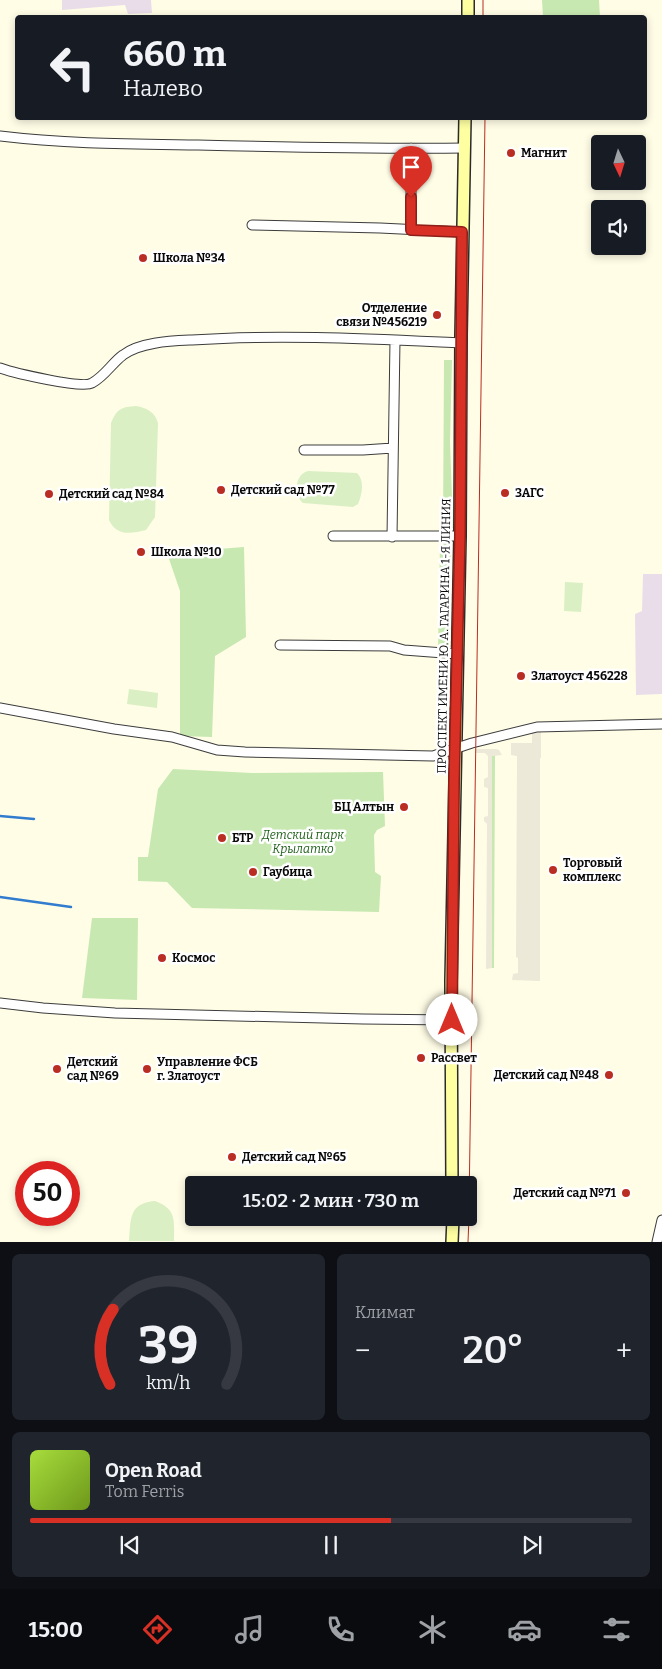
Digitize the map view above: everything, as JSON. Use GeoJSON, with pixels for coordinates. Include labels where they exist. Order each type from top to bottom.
{"type":"FeatureCollection","features":[{"type":"Feature","properties":{"kind":"main road"},"geometry":{"type":"LineString","coordinates":[[468,0],[468,15]]}},
{"type":"Feature","properties":{"kind":"main road","name":"ПРОСПЕКТ ИМЕНИ Ю. А. ГАГАРИНА 1-Я ЛИНИЯ"},"geometry":{"type":"LineString","coordinates":[[452,1176],[452,1020],[465,120]]}},
{"type":"Feature","properties":{"kind":"main road"},"geometry":{"type":"LineString","coordinates":[[452,1242],[453,1226]]}},
{"type":"Feature","properties":{"kind":"street"},"geometry":{"type":"LineString","coordinates":[[0,136],[114,144],[464,148]]}},
{"type":"Feature","properties":{"kind":"street"},"geometry":{"type":"LineString","coordinates":[[411,148],[411,230]]}},
{"type":"Feature","properties":{"kind":"street"},"geometry":{"type":"LineString","coordinates":[[252,226],[462,232]]}},
{"type":"Feature","properties":{"kind":"street"},"geometry":{"type":"LineString","coordinates":[[0,368],[68,382],[91,384],[103,375],[122,355],[144,345],[192,340],[257,337],[461,343]]}},
{"type":"Feature","properties":{"kind":"street"},"geometry":{"type":"LineString","coordinates":[[392,537],[395,340]]}},
{"type":"Feature","properties":{"kind":"street"},"geometry":{"type":"LineString","coordinates":[[304,450],[393,448]]}},
{"type":"Feature","properties":{"kind":"street"},"geometry":{"type":"LineString","coordinates":[[333,536],[460,536]]}},
{"type":"Feature","properties":{"kind":"street"},"geometry":{"type":"LineString","coordinates":[[280,645],[390,646],[412,651],[457,654]]}},
{"type":"Feature","properties":{"kind":"street"},"geometry":{"type":"LineString","coordinates":[[0,708],[114,729],[172,737],[217,750],[245,752],[433,756],[472,743],[536,727],[662,724]]}},
{"type":"Feature","properties":{"kind":"street"},"geometry":{"type":"LineString","coordinates":[[0,1003],[116,1013],[452,1020]]}},
{"type":"Feature","properties":{"kind":"street"},"geometry":{"type":"LineString","coordinates":[[658,1242],[662,1220]]}},
{"type":"Feature","properties":{"kind":"shaded area"},"geometry":{"type":"Polygon","coordinates":[[[62,0],[151,0],[152,13],[128,14],[125,5],[62,10],[62,0]]]}},
{"type":"Feature","properties":{"kind":"shaded area"},"geometry":{"type":"Polygon","coordinates":[[[643,574],[662,574],[662,694],[636,695],[635,614],[642,611],[643,574]]]}},
{"type":"Feature","properties":{"kind":"shaded area"},"geometry":{"type":"Polygon","coordinates":[[[541,729],[540,981],[512,980],[513,974],[518,973],[518,958],[516,957],[517,756],[511,755],[511,743],[532,743],[532,730],[541,729]]]}},
{"type":"Feature","properties":{"kind":"shaded area"},"geometry":{"type":"Polygon","coordinates":[[[475,749],[496,749],[502,755],[492,756],[492,968],[486,969],[487,824],[484,821],[484,817],[488,816],[488,788],[484,787],[484,779],[488,777],[488,756],[485,753],[475,753],[475,749]]]}},
{"type":"Feature","properties":{"kind":"green space"},"geometry":{"type":"Polygon","coordinates":[[[542,0],[599,0],[600,15],[543,15],[542,0]]]}},
{"type":"Feature","properties":{"kind":"green space"},"geometry":{"type":"Polygon","coordinates":[[[444,360],[452,360],[450,442],[453,528],[443,530],[444,360]]]}},
{"type":"Feature","properties":{"kind":"green space"},"geometry":{"type":"Polygon","coordinates":[[[136,406],[150,411],[158,423],[155,517],[146,530],[124,532],[116,529],[109,520],[111,423],[120,410],[136,406]]]}},
{"type":"Feature","properties":{"kind":"green space"},"geometry":{"type":"Polygon","coordinates":[[[308,471],[357,473],[362,484],[362,492],[358,504],[353,507],[303,503],[298,495],[297,486],[300,477],[308,471]]]}},
{"type":"Feature","properties":{"kind":"green space"},"geometry":{"type":"Polygon","coordinates":[[[440,543],[451,544],[450,651],[438,650],[440,543]]]}},
{"type":"Feature","properties":{"kind":"green space"},"geometry":{"type":"Polygon","coordinates":[[[244,547],[246,637],[215,656],[212,737],[180,736],[180,591],[167,553],[244,547]]]}},
{"type":"Feature","properties":{"kind":"green space"},"geometry":{"type":"Polygon","coordinates":[[[565,582],[583,583],[581,612],[564,611],[565,582]]]}},
{"type":"Feature","properties":{"kind":"green space"},"geometry":{"type":"Polygon","coordinates":[[[129,689],[158,693],[157,708],[127,704],[129,689]]]}},
{"type":"Feature","properties":{"kind":"green space"},"geometry":{"type":"Polygon","coordinates":[[[495,755],[494,968],[492,968],[492,756],[495,755]]]}},
{"type":"Feature","properties":{"kind":"green space","name":"Детский парк Крылатко"},"geometry":{"type":"Polygon","coordinates":[[[173,769],[252,773],[383,772],[385,826],[377,830],[374,835],[375,872],[381,876],[379,912],[192,908],[167,882],[138,881],[138,857],[148,857],[158,789],[173,769]]]}},
{"type":"Feature","properties":{"kind":"green space"},"geometry":{"type":"Polygon","coordinates":[[[92,918],[138,918],[137,1000],[82,998],[92,918]]]}},
{"type":"Feature","properties":{"kind":"green space"},"geometry":{"type":"Polygon","coordinates":[[[155,1201],[167,1208],[173,1216],[174,1241],[129,1241],[131,1220],[135,1209],[146,1202],[155,1201]]]}},
{"type":"Feature","properties":{"kind":"waterway"},"geometry":{"type":"LineString","coordinates":[[0,816],[34,819]]}},
{"type":"Feature","properties":{"kind":"waterway"},"geometry":{"type":"LineString","coordinates":[[0,897],[71,907]]}},
{"type":"Feature","properties":{"kind":"tram line"},"geometry":{"type":"LineString","coordinates":[[483,0],[483,15]]}},
{"type":"Feature","properties":{"kind":"tram line"},"geometry":{"type":"LineString","coordinates":[[469,1176],[485,120]]}},
{"type":"Feature","properties":{"kind":"tram line"},"geometry":{"type":"LineString","coordinates":[[468,1242],[469,1226]]}},
{"type":"Feature","properties":{"kind":"place","name":"Магнит"},"geometry":{"type":"Point","coordinates":[511,153]}},
{"type":"Feature","properties":{"kind":"place","name":"Школа №34"},"geometry":{"type":"Point","coordinates":[143,258]}},
{"type":"Feature","properties":{"kind":"place","name":"Отделение связи №456219"},"geometry":{"type":"Point","coordinates":[437,315]}},
{"type":"Feature","properties":{"kind":"place","name":"Детский сад №77"},"geometry":{"type":"Point","coordinates":[221,490]}},
{"type":"Feature","properties":{"kind":"place","name":"ЗАГС"},"geometry":{"type":"Point","coordinates":[505,493]}},
{"type":"Feature","properties":{"kind":"place","name":"Детский сад №84"},"geometry":{"type":"Point","coordinates":[49,494]}},
{"type":"Feature","properties":{"kind":"place","name":"Школа №10"},"geometry":{"type":"Point","coordinates":[141,552]}},
{"type":"Feature","properties":{"kind":"place","name":"Златоуст 456228"},"geometry":{"type":"Point","coordinates":[521,676]}},
{"type":"Feature","properties":{"kind":"place","name":"БЦ Алтын"},"geometry":{"type":"Point","coordinates":[404,807]}},
{"type":"Feature","properties":{"kind":"place","name":"БТР"},"geometry":{"type":"Point","coordinates":[222,838]}},
{"type":"Feature","properties":{"kind":"place","name":"Торговый комплекс"},"geometry":{"type":"Point","coordinates":[553,870]}},
{"type":"Feature","properties":{"kind":"place","name":"Гаубица"},"geometry":{"type":"Point","coordinates":[253,872]}},
{"type":"Feature","properties":{"kind":"place","name":"Космос"},"geometry":{"type":"Point","coordinates":[162,958]}},
{"type":"Feature","properties":{"kind":"place","name":"Рассвет"},"geometry":{"type":"Point","coordinates":[421,1058]}},
{"type":"Feature","properties":{"kind":"place","name":"Детский сад №69"},"geometry":{"type":"Point","coordinates":[57,1069]}},
{"type":"Feature","properties":{"kind":"place","name":"Управление ФСБ г. Златоуст"},"geometry":{"type":"Point","coordinates":[147,1069]}},
{"type":"Feature","properties":{"kind":"place","name":"Детский сад №48"},"geometry":{"type":"Point","coordinates":[609,1075]}},
{"type":"Feature","properties":{"kind":"place","name":"Детский сад №65"},"geometry":{"type":"Point","coordinates":[232,1157]}},
{"type":"Feature","properties":{"kind":"place","name":"Детский сад №71"},"geometry":{"type":"Point","coordinates":[626,1193]}},
{"type":"Feature","properties":{"kind":"route"},"geometry":{"type":"LineString","coordinates":[[411,197],[411,230],[462,232],[460,536],[454,782],[452,1020]]}}]}
